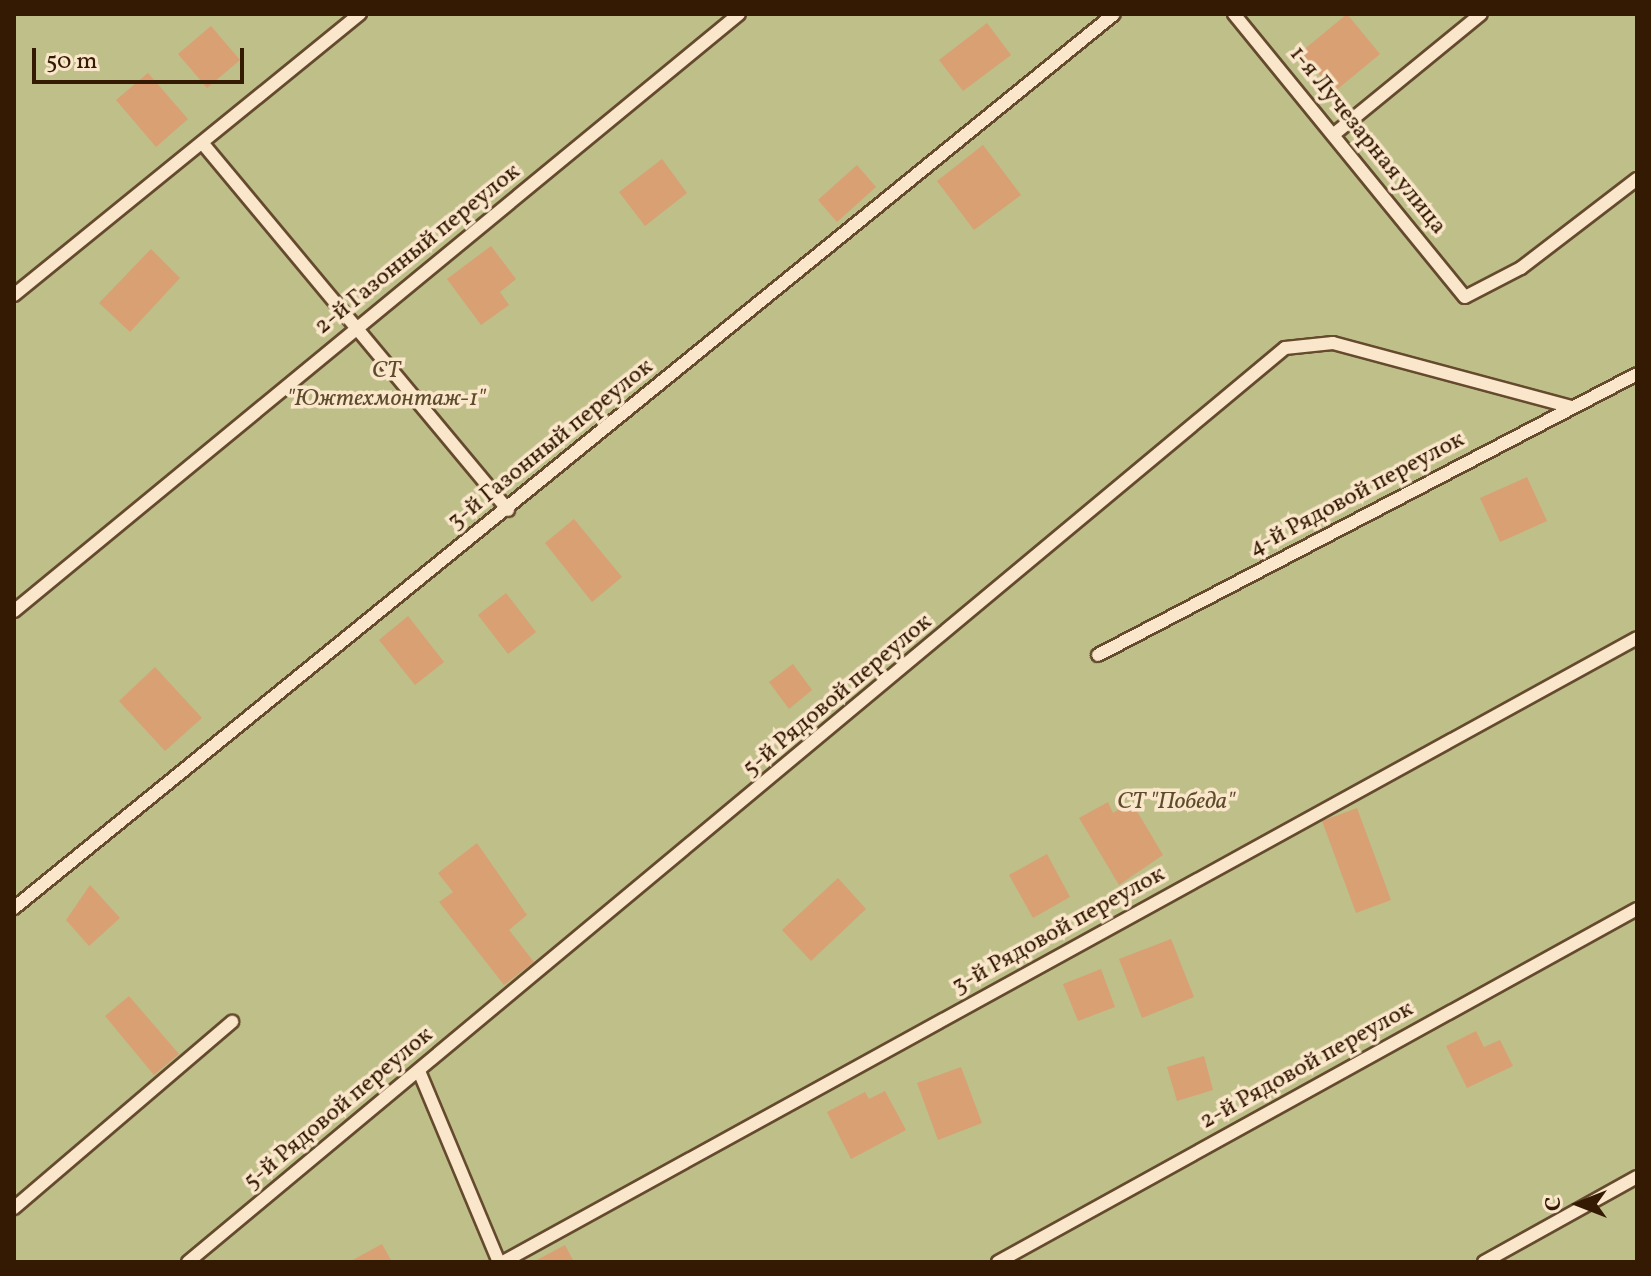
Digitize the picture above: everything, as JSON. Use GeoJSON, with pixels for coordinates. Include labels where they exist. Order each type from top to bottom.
{"type":"FeatureCollection","features":[{"type":"Feature","properties":{"kind":"lane"},"geometry":{"type":"LineString","coordinates":[[14,295],[204,145],[360,14]]}},
{"type":"Feature","properties":{"kind":"lane","name":"2-й Газонный переулок"},"geometry":{"type":"LineString","coordinates":[[14,611],[739,14]]}},
{"type":"Feature","properties":{"kind":"lane","name":"3-й Газонный переулок"},"geometry":{"type":"LineString","coordinates":[[14,908],[508,510],[1114,14]]}},
{"type":"Feature","properties":{"kind":"lane","name":"1-я Лучезарная улица"},"geometry":{"type":"LineString","coordinates":[[1234,14],[1465,297],[1521,268],[1637,179]]}},
{"type":"Feature","properties":{"kind":"lane"},"geometry":{"type":"LineString","coordinates":[[1333,135],[1481,14]]}},
{"type":"Feature","properties":{"kind":"lane"},"geometry":{"type":"LineString","coordinates":[[204,145],[508,510]]}},
{"type":"Feature","properties":{"kind":"lane","name":"5-й Рядовой переулок"},"geometry":{"type":"LineString","coordinates":[[188,1262],[1285,348],[1333,343],[1572,407]]}},
{"type":"Feature","properties":{"kind":"lane","name":"4-й Рядовой переулок"},"geometry":{"type":"LineString","coordinates":[[1098,655],[1637,374]]}},
{"type":"Feature","properties":{"kind":"lane","name":"3-й Рядовой переулок"},"geometry":{"type":"LineString","coordinates":[[501,1262],[1637,638]]}},
{"type":"Feature","properties":{"kind":"lane","name":"2-й Рядовой переулок"},"geometry":{"type":"LineString","coordinates":[[998,1262],[1637,909]]}},
{"type":"Feature","properties":{"kind":"lane"},"geometry":{"type":"LineString","coordinates":[[14,1208],[232,1022]]}},
{"type":"Feature","properties":{"kind":"lane"},"geometry":{"type":"LineString","coordinates":[[419,1071],[501,1262]]}},
{"type":"Feature","properties":{"kind":"lane"},"geometry":{"type":"LineString","coordinates":[[1484,1262],[1637,1177]]}},
{"type":"Feature","properties":{"kind":"green space"},"geometry":{"type":"Polygon","coordinates":[[[14,14],[1637,14],[1637,1262],[14,1262],[14,14]]]}},
{"type":"Feature","properties":{"kind":"building"},"geometry":{"type":"Polygon","coordinates":[[[1347,14],[1380,54],[1334,92],[1301,52],[1347,14]]]}},
{"type":"Feature","properties":{"kind":"building"},"geometry":{"type":"Polygon","coordinates":[[[987,23],[1011,55],[963,91],[939,60],[987,23]]]}},
{"type":"Feature","properties":{"kind":"building"},"geometry":{"type":"Polygon","coordinates":[[[211,26],[240,60],[207,88],[178,54],[211,26]]]}},
{"type":"Feature","properties":{"kind":"building"},"geometry":{"type":"Polygon","coordinates":[[[148,73],[188,119],[156,147],[116,100],[148,73]]]}},
{"type":"Feature","properties":{"kind":"building"},"geometry":{"type":"Polygon","coordinates":[[[983,145],[1021,195],[974,230],[937,181],[983,145]]]}},
{"type":"Feature","properties":{"kind":"building"},"geometry":{"type":"Polygon","coordinates":[[[662,159],[687,193],[645,226],[619,192],[662,159]]]}},
{"type":"Feature","properties":{"kind":"building"},"geometry":{"type":"Polygon","coordinates":[[[857,165],[876,187],[837,222],[818,200],[857,165]]]}},
{"type":"Feature","properties":{"kind":"building"},"geometry":{"type":"Polygon","coordinates":[[[491,246],[516,279],[500,292],[509,305],[481,325],[447,279],[491,246]]]}},
{"type":"Feature","properties":{"kind":"building"},"geometry":{"type":"Polygon","coordinates":[[[151,249],[180,278],[130,332],[99,303],[151,249]]]}},
{"type":"Feature","properties":{"kind":"building"},"geometry":{"type":"Polygon","coordinates":[[[1527,477],[1547,521],[1500,542],[1480,498],[1527,477]]]}},
{"type":"Feature","properties":{"kind":"building"},"geometry":{"type":"Polygon","coordinates":[[[574,519],[622,577],[592,602],[545,543],[574,519]]]}},
{"type":"Feature","properties":{"kind":"building"},"geometry":{"type":"Polygon","coordinates":[[[506,593],[536,632],[508,654],[478,615],[506,593]]]}},
{"type":"Feature","properties":{"kind":"building"},"geometry":{"type":"Polygon","coordinates":[[[408,616],[444,662],[415,685],[379,640],[408,616]]]}},
{"type":"Feature","properties":{"kind":"building"},"geometry":{"type":"Polygon","coordinates":[[[793,664],[812,690],[789,709],[769,682],[793,664]]]}},
{"type":"Feature","properties":{"kind":"building"},"geometry":{"type":"Polygon","coordinates":[[[155,667],[202,718],[165,751],[119,701],[155,667]]]}},
{"type":"Feature","properties":{"kind":"building"},"geometry":{"type":"Polygon","coordinates":[[[1131,801],[1163,855],[1119,885],[1079,818],[1108,802],[1113,813],[1131,801]]]}},
{"type":"Feature","properties":{"kind":"building"},"geometry":{"type":"Polygon","coordinates":[[[1357,808],[1391,900],[1356,913],[1322,821],[1357,808]]]}},
{"type":"Feature","properties":{"kind":"building"},"geometry":{"type":"Polygon","coordinates":[[[477,843],[527,915],[509,930],[534,962],[504,985],[439,902],[453,892],[438,873],[477,843]]]}},
{"type":"Feature","properties":{"kind":"building"},"geometry":{"type":"Polygon","coordinates":[[[1047,854],[1070,897],[1033,918],[1009,875],[1047,854]]]}},
{"type":"Feature","properties":{"kind":"building"},"geometry":{"type":"Polygon","coordinates":[[[838,878],[866,909],[811,961],[782,930],[838,878]]]}},
{"type":"Feature","properties":{"kind":"building"},"geometry":{"type":"Polygon","coordinates":[[[90,885],[120,918],[89,946],[66,920],[90,885]]]}},
{"type":"Feature","properties":{"kind":"building"},"geometry":{"type":"Polygon","coordinates":[[[1171,939],[1194,997],[1142,1018],[1119,959],[1171,939]]]}},
{"type":"Feature","properties":{"kind":"building"},"geometry":{"type":"Polygon","coordinates":[[[1101,969],[1115,1007],[1078,1021],[1063,984],[1101,969]]]}},
{"type":"Feature","properties":{"kind":"building"},"geometry":{"type":"Polygon","coordinates":[[[129,996],[179,1054],[154,1075],[105,1016],[129,996]]]}},
{"type":"Feature","properties":{"kind":"building"},"geometry":{"type":"Polygon","coordinates":[[[1476,1031],[1484,1047],[1500,1040],[1513,1066],[1467,1088],[1446,1046],[1476,1031]]]}},
{"type":"Feature","properties":{"kind":"building"},"geometry":{"type":"Polygon","coordinates":[[[1204,1056],[1213,1090],[1177,1101],[1167,1067],[1204,1056]]]}},
{"type":"Feature","properties":{"kind":"building"},"geometry":{"type":"Polygon","coordinates":[[[961,1067],[982,1123],[938,1140],[917,1083],[961,1067]]]}},
{"type":"Feature","properties":{"kind":"building"},"geometry":{"type":"Polygon","coordinates":[[[885,1091],[906,1130],[851,1159],[827,1112],[865,1092],[869,1099],[885,1091]]]}},
{"type":"Feature","properties":{"kind":"building"},"geometry":{"type":"Polygon","coordinates":[[[382,1244],[392,1262],[349,1262],[382,1244]]]}},
{"type":"Feature","properties":{"kind":"building"},"geometry":{"type":"Polygon","coordinates":[[[565,1245],[574,1262],[538,1262],[537,1260],[565,1245]]]}},
{"type":"Feature","properties":{"kind":"park label","name":"СТ \"Южтехмонтаж-1\""},"geometry":{"type":"Point","coordinates":[386,386]}},
{"type":"Feature","properties":{"kind":"park label","name":"СТ \"Победа\""},"geometry":{"type":"Point","coordinates":[1176,803]}}]}
